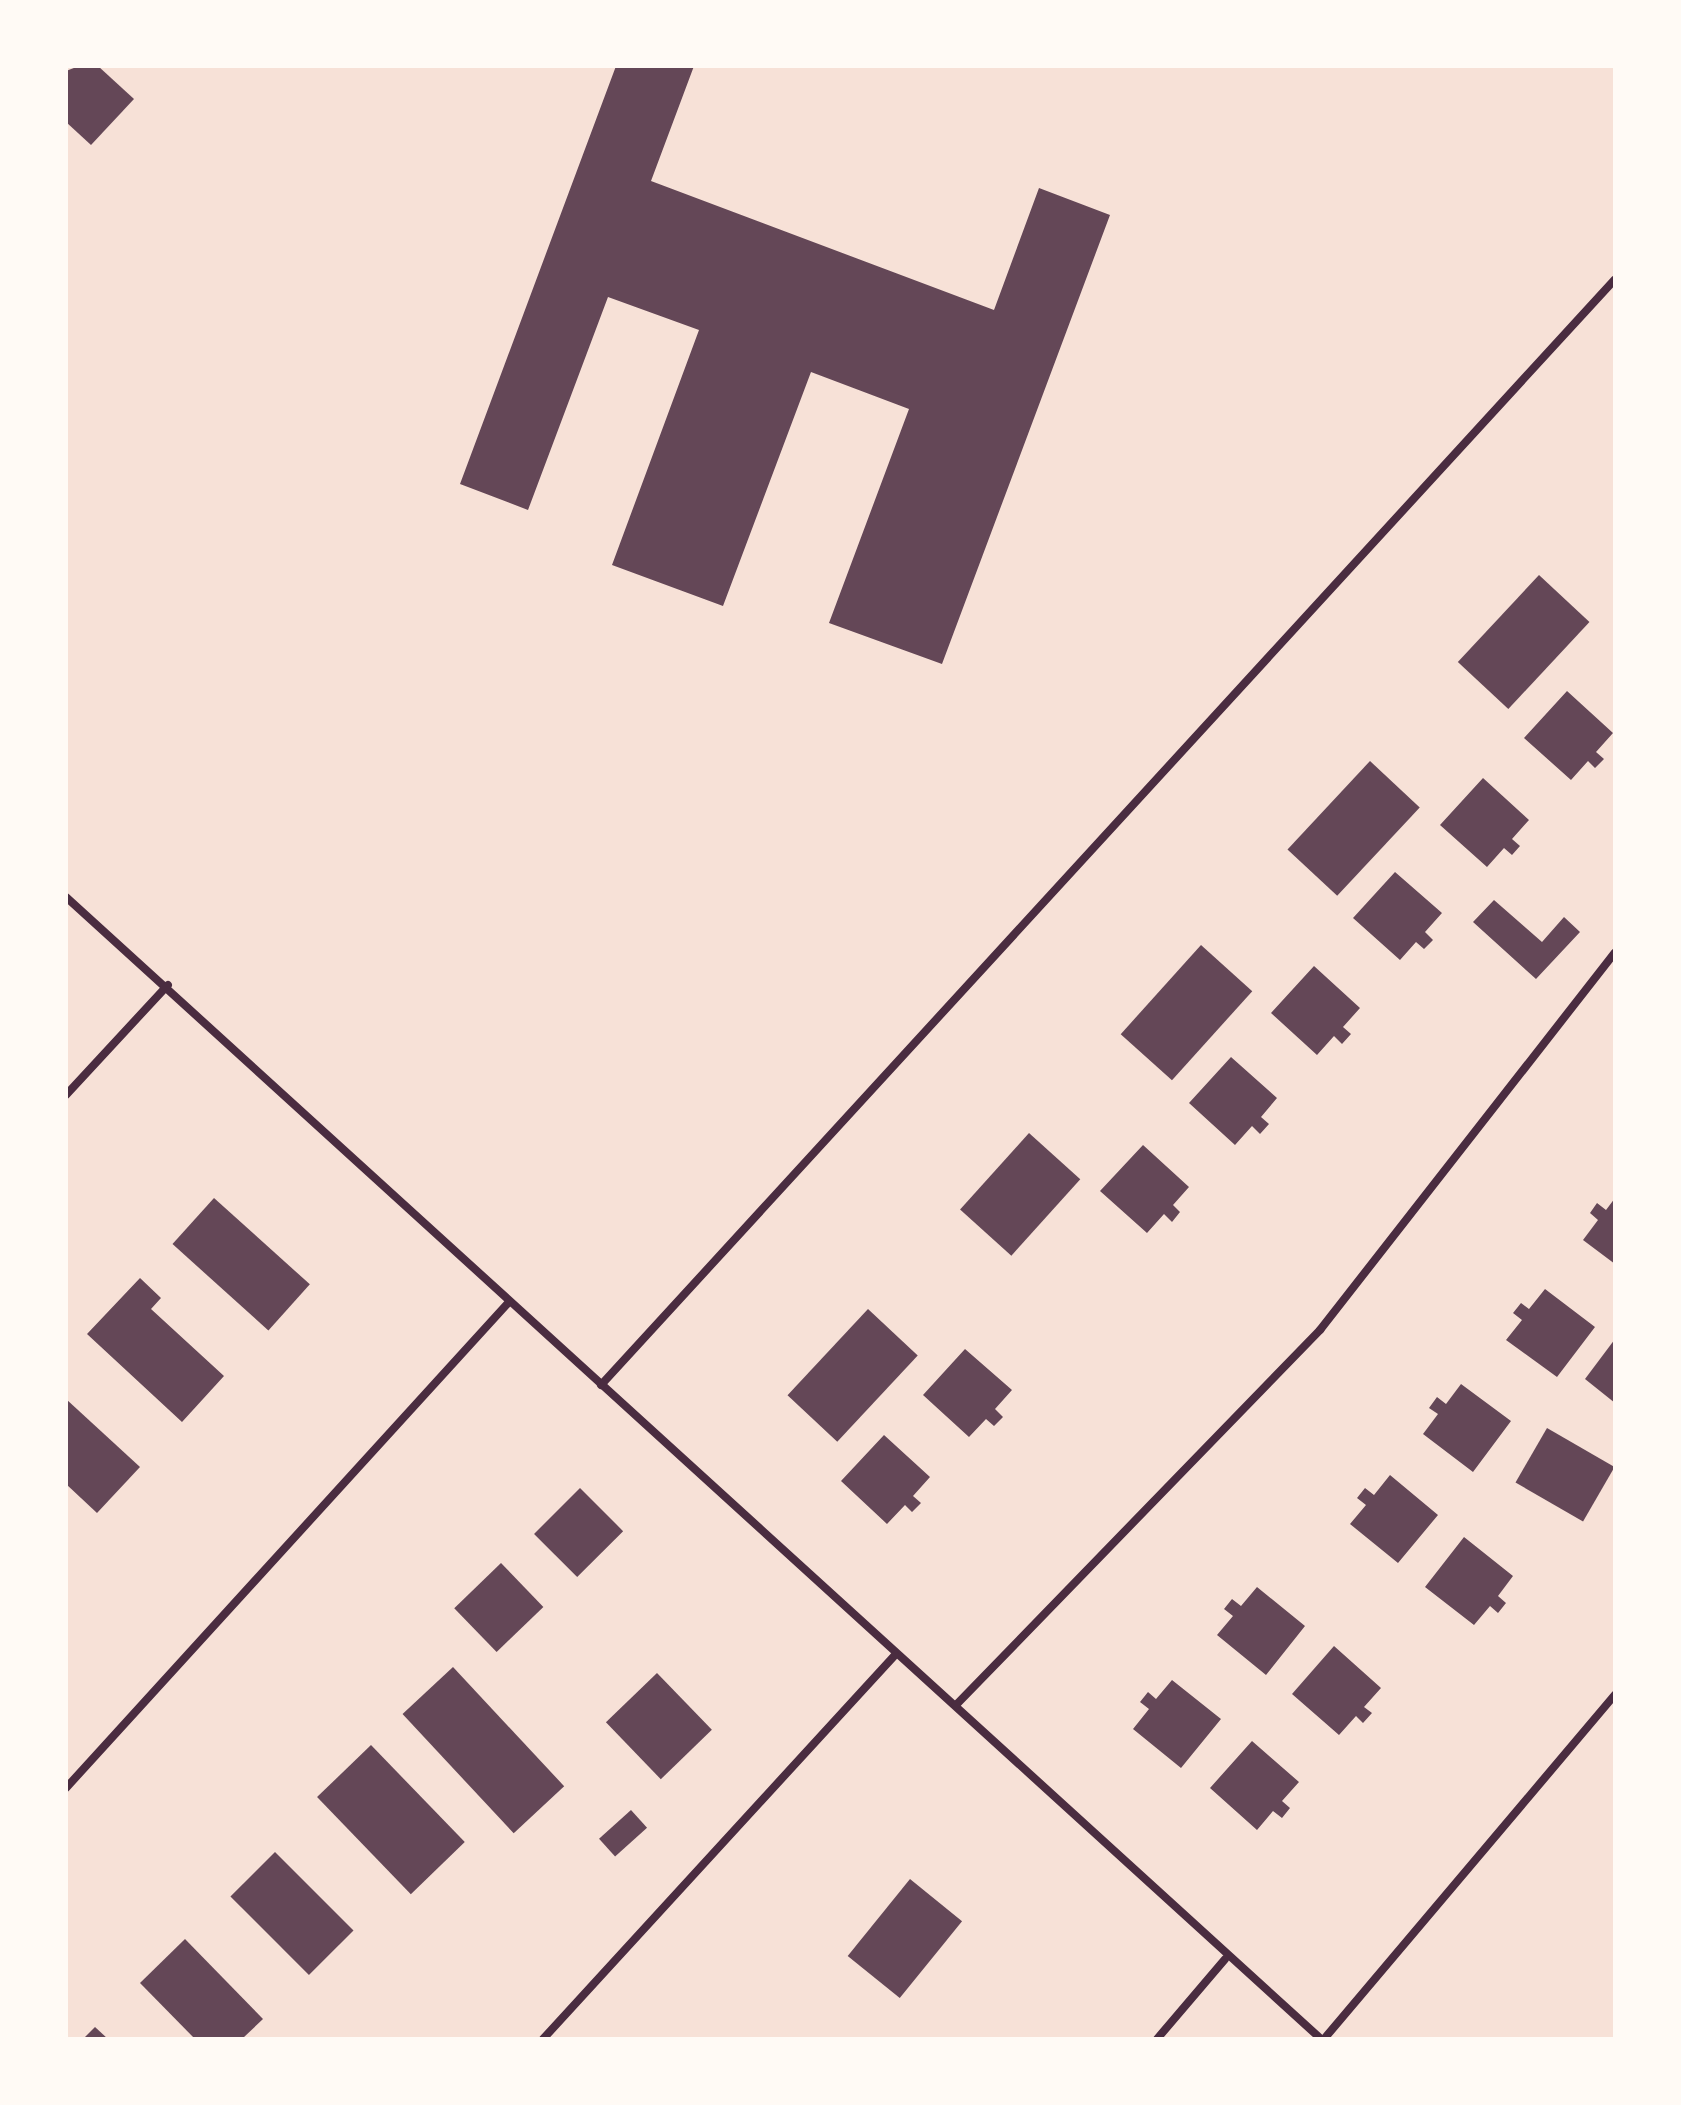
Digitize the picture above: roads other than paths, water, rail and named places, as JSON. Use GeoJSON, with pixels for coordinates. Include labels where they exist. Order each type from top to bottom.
{"type":"FeatureCollection","features":[{"type":"Feature","properties":{"kind":"street"},"geometry":{"type":"LineString","coordinates":[[601,1385],[1615,279]]}},
{"type":"Feature","properties":{"kind":"street"},"geometry":{"type":"LineString","coordinates":[[66,897],[168,985],[895,1655],[956,1705],[1225,1959],[1322,2039],[1615,1695]]}},
{"type":"Feature","properties":{"kind":"street"},"geometry":{"type":"LineString","coordinates":[[956,1705],[1320,1330],[1615,953]]}},
{"type":"Feature","properties":{"kind":"street"},"geometry":{"type":"LineString","coordinates":[[66,1095],[168,985]]}},
{"type":"Feature","properties":{"kind":"street"},"geometry":{"type":"LineString","coordinates":[[66,1788],[509,1302]]}},
{"type":"Feature","properties":{"kind":"street"},"geometry":{"type":"LineString","coordinates":[[543,2039],[895,1655]]}},
{"type":"Feature","properties":{"kind":"street"},"geometry":{"type":"LineString","coordinates":[[1157,2039],[1225,1959]]}}]}
